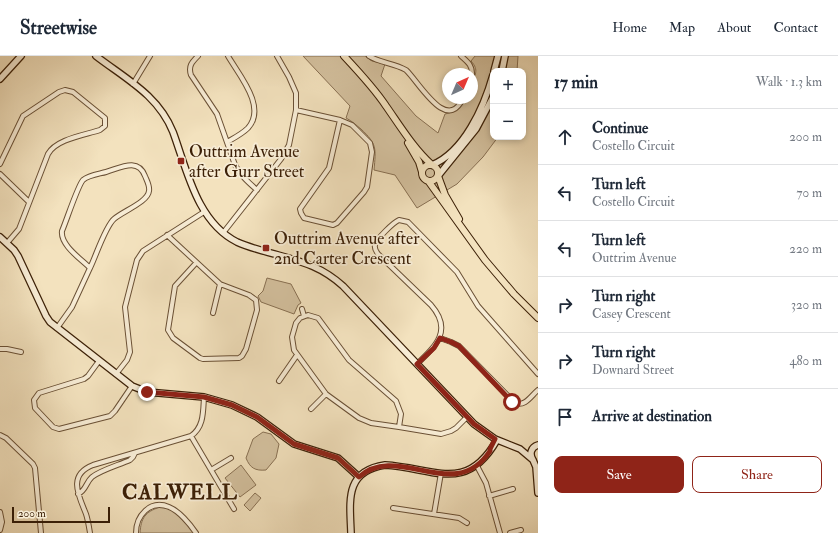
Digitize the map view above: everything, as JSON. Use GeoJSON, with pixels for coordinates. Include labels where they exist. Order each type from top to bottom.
{"type":"FeatureCollection","features":[{"type":"Feature","properties":{"kind":"main road"},"geometry":{"type":"LineString","coordinates":[[344,56],[385,104],[420,154],[438,170],[438,176],[445,195],[467,235]]}},
{"type":"Feature","properties":{"kind":"main road"},"geometry":{"type":"LineString","coordinates":[[397,122],[419,162],[424,179],[429,182],[499,277],[538,318]]}},
{"type":"Feature","properties":{"kind":"main road"},"geometry":{"type":"LineString","coordinates":[[422,172],[426,166],[432,165]]}},
{"type":"Feature","properties":{"kind":"main road"},"geometry":{"type":"LineString","coordinates":[[429,182],[435,180],[438,176]]}},
{"type":"Feature","properties":{"kind":"street"},"geometry":{"type":"LineString","coordinates":[[0,79],[21,56]]}},
{"type":"Feature","properties":{"kind":"street"},"geometry":{"type":"LineString","coordinates":[[96,56],[152,99],[166,116],[174,132],[198,199],[204,212],[213,223],[232,239],[248,246],[310,264],[330,275],[347,290],[479,428],[496,439],[515,447],[534,461]]}},
{"type":"Feature","properties":{"kind":"street"},"geometry":{"type":"LineString","coordinates":[[133,84],[150,56]]}},
{"type":"Feature","properties":{"kind":"street"},"geometry":{"type":"LineString","coordinates":[[198,56],[191,65],[191,75],[217,114],[239,172],[247,182],[257,190]]}},
{"type":"Feature","properties":{"kind":"street"},"geometry":{"type":"LineString","coordinates":[[227,142],[243,133],[248,128],[253,120],[255,110],[251,94],[228,56]]}},
{"type":"Feature","properties":{"kind":"street"},"geometry":{"type":"LineString","coordinates":[[224,233],[288,149],[296,110],[296,102],[293,85],[277,56]]}},
{"type":"Feature","properties":{"kind":"street"},"geometry":{"type":"LineString","coordinates":[[369,56],[376,60],[401,66],[439,108],[447,111],[453,110],[459,104]]}},
{"type":"Feature","properties":{"kind":"street"},"geometry":{"type":"LineString","coordinates":[[461,56],[469,63],[471,68]]}},
{"type":"Feature","properties":{"kind":"street"},"geometry":{"type":"LineString","coordinates":[[495,68],[498,56]]}},
{"type":"Feature","properties":{"kind":"street"},"geometry":{"type":"LineString","coordinates":[[503,68],[505,56]]}},
{"type":"Feature","properties":{"kind":"street"},"geometry":{"type":"LineString","coordinates":[[432,165],[447,157],[464,138],[480,109],[490,84]]}},
{"type":"Feature","properties":{"kind":"street"},"geometry":{"type":"LineString","coordinates":[[0,164],[23,116],[63,90],[69,90],[103,115],[105,124],[100,130],[60,143],[52,148],[48,154],[19,229],[7,243]]}},
{"type":"Feature","properties":{"kind":"street"},"geometry":{"type":"LineString","coordinates":[[438,176],[476,129],[490,103]]}},
{"type":"Feature","properties":{"kind":"street"},"geometry":{"type":"LineString","coordinates":[[296,110],[340,120],[352,125],[370,143],[372,152],[368,184],[364,192],[337,223],[330,225],[304,218],[300,208],[329,168],[340,120]]}},
{"type":"Feature","properties":{"kind":"street"},"geometry":{"type":"LineString","coordinates":[[57,328],[72,308],[111,222],[144,200],[148,195],[149,187],[144,173],[142,169],[137,166],[129,165],[88,178],[83,180],[80,185],[62,231],[62,237],[65,244],[90,268]]}},
{"type":"Feature","properties":{"kind":"street"},"geometry":{"type":"LineString","coordinates":[[0,174],[29,202]]}},
{"type":"Feature","properties":{"kind":"street"},"geometry":{"type":"LineString","coordinates":[[116,374],[129,355],[130,346],[126,307],[137,260],[143,251],[204,212]]}},
{"type":"Feature","properties":{"kind":"street"},"geometry":{"type":"LineString","coordinates":[[417,364],[434,348],[440,338],[441,322],[436,310],[375,250],[376,242],[398,220],[408,222],[457,272],[478,306],[538,374]]}},
{"type":"Feature","properties":{"kind":"street"},"geometry":{"type":"LineString","coordinates":[[167,235],[220,284],[253,297],[257,302],[257,310],[246,349],[242,356],[235,358],[203,359],[173,338],[168,330],[175,286],[196,262]]}},
{"type":"Feature","properties":{"kind":"street"},"geometry":{"type":"LineString","coordinates":[[0,237],[18,256],[46,316],[57,328],[132,386],[147,392],[204,397],[224,402],[246,411],[294,444],[338,458],[359,477]]}},
{"type":"Feature","properties":{"kind":"street"},"geometry":{"type":"LineString","coordinates":[[213,312],[220,284]]}},
{"type":"Feature","properties":{"kind":"street"},"geometry":{"type":"LineString","coordinates":[[302,309],[304,316]]}},
{"type":"Feature","properties":{"kind":"street"},"geometry":{"type":"LineString","coordinates":[[399,427],[401,414],[396,401],[349,360],[318,318],[310,315],[300,318],[296,323],[292,337],[293,348],[297,355],[326,394],[365,421],[399,427],[434,433],[444,433],[456,428],[467,417]]}},
{"type":"Feature","properties":{"kind":"street"},"geometry":{"type":"LineString","coordinates":[[440,338],[459,346],[515,403],[525,403],[538,390]]}},
{"type":"Feature","properties":{"kind":"street"},"geometry":{"type":"LineString","coordinates":[[0,349],[21,352]]}},
{"type":"Feature","properties":{"kind":"street"},"geometry":{"type":"LineString","coordinates":[[279,381],[297,355]]}},
{"type":"Feature","properties":{"kind":"street"},"geometry":{"type":"LineString","coordinates":[[99,361],[84,379],[43,391],[36,396],[34,402],[35,408],[53,427],[61,429],[110,416],[132,386]]}},
{"type":"Feature","properties":{"kind":"street"},"geometry":{"type":"LineString","coordinates":[[311,409],[326,394]]}},
{"type":"Feature","properties":{"kind":"street"},"geometry":{"type":"LineString","coordinates":[[90,533],[88,522],[76,486],[77,480],[85,468],[191,436],[197,431],[201,424],[204,397]]}},
{"type":"Feature","properties":{"kind":"street"},"geometry":{"type":"LineString","coordinates":[[0,435],[6,438],[36,468],[41,533]]}},
{"type":"Feature","properties":{"kind":"street"},"geometry":{"type":"LineString","coordinates":[[191,436],[234,509]]}},
{"type":"Feature","properties":{"kind":"street"},"geometry":{"type":"LineString","coordinates":[[351,533],[350,499],[352,488],[359,477],[371,469],[385,465],[459,474],[470,470],[484,460],[496,439]]}},
{"type":"Feature","properties":{"kind":"street"},"geometry":{"type":"LineString","coordinates":[[515,447],[526,448],[537,445]]}},
{"type":"Feature","properties":{"kind":"street"},"geometry":{"type":"LineString","coordinates":[[537,445],[531,451],[531,456],[536,467],[538,493]]}},
{"type":"Feature","properties":{"kind":"street"},"geometry":{"type":"LineString","coordinates":[[78,494],[83,491],[93,476],[130,460],[135,453]]}},
{"type":"Feature","properties":{"kind":"street"},"geometry":{"type":"LineString","coordinates":[[211,470],[231,458]]}},
{"type":"Feature","properties":{"kind":"street"},"geometry":{"type":"LineString","coordinates":[[477,466],[484,479],[500,533]]}},
{"type":"Feature","properties":{"kind":"street"},"geometry":{"type":"LineString","coordinates":[[434,514],[441,473]]}},
{"type":"Feature","properties":{"kind":"street"},"geometry":{"type":"LineString","coordinates":[[489,496],[514,489]]}},
{"type":"Feature","properties":{"kind":"street"},"geometry":{"type":"LineString","coordinates":[[136,533],[137,523],[142,513],[153,506],[162,505],[171,507],[176,511],[196,533]]}},
{"type":"Feature","properties":{"kind":"street"},"geometry":{"type":"LineString","coordinates":[[393,508],[459,518],[467,523]]}},
{"type":"Feature","properties":{"kind":"street"},"geometry":{"type":"LineString","coordinates":[[0,512],[2,522],[0,530]]}},
{"type":"Feature","properties":{"kind":"street"},"geometry":{"type":"LineString","coordinates":[[510,533],[521,530]]}},
{"type":"Feature","properties":{"kind":"shaded area"},"geometry":{"type":"Polygon","coordinates":[[[303,56],[365,56],[372,61],[385,64],[381,76],[416,116],[438,133],[445,114],[458,109],[463,104],[478,104],[478,68],[475,68],[471,61],[475,56],[518,56],[517,68],[490,68],[490,140],[496,140],[483,157],[457,184],[417,208],[395,175],[374,170],[375,151],[373,143],[361,129],[346,118],[350,106],[303,56]]]}},
{"type":"Feature","properties":{"kind":"shaded area"},"geometry":{"type":"Polygon","coordinates":[[[267,278],[291,284],[301,303],[298,305],[294,314],[261,302],[258,296],[263,291],[267,278]]]}},
{"type":"Feature","properties":{"kind":"shaded area"},"geometry":{"type":"Polygon","coordinates":[[[263,432],[271,434],[279,444],[276,458],[266,470],[253,468],[246,458],[253,439],[263,432]]]}},
{"type":"Feature","properties":{"kind":"shaded area"},"geometry":{"type":"Polygon","coordinates":[[[241,465],[256,485],[240,497],[225,478],[241,465]]]}},
{"type":"Feature","properties":{"kind":"shaded area"},"geometry":{"type":"Polygon","coordinates":[[[255,493],[261,498],[250,511],[244,505],[255,493]]]}},
{"type":"Feature","properties":{"kind":"shaded area"},"geometry":{"type":"Polygon","coordinates":[[[160,507],[169,508],[176,513],[195,533],[140,533],[141,523],[147,513],[160,507]]]}},
{"type":"Feature","properties":{"kind":"place","name":"Outtrim Avenue after Gurr Street"},"geometry":{"type":"Point","coordinates":[181,161]}},
{"type":"Feature","properties":{"kind":"place","name":"Outtrim Avenue after 2nd Carter Crescent"},"geometry":{"type":"Point","coordinates":[266,248]}},
{"type":"Feature","properties":{"kind":"district","name":"CALWELL"},"geometry":{"type":"Point","coordinates":[180,492]}},
{"type":"Feature","properties":{"kind":"route"},"geometry":{"type":"LineString","coordinates":[[147,392],[211,398],[232,405],[257,417],[294,444],[338,458],[359,477],[371,469],[385,465],[448,474],[459,474],[477,466],[484,460],[490,451],[495,439],[474,424],[417,364],[434,348],[440,338],[459,346],[512,402]]}}]}
